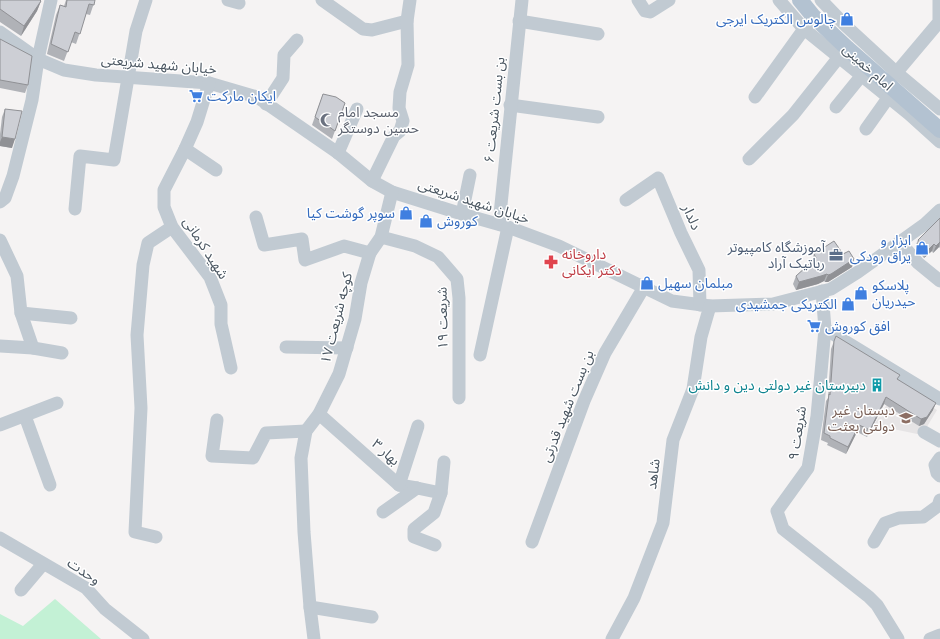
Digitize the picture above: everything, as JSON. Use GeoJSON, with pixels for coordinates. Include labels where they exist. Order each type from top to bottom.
{"type":"FeatureCollection","features":[{"type":"Feature","properties":{"kind":"main road","name":"امام خمینی"},"geometry":{"type":"LineString","coordinates":[[800,0],[843,53],[865,71],[892,86],[940,130]]}},
{"type":"Feature","properties":{"kind":"street"},"geometry":{"type":"LineString","coordinates":[[0,202],[5,198],[13,176],[32,100],[38,59],[51,0]]}},
{"type":"Feature","properties":{"kind":"street"},"geometry":{"type":"LineString","coordinates":[[75,209],[80,156],[114,160],[136,31],[146,0]]}},
{"type":"Feature","properties":{"kind":"street"},"geometry":{"type":"LineString","coordinates":[[322,0],[363,29],[372,30],[407,21]]}},
{"type":"Feature","properties":{"kind":"street"},"geometry":{"type":"LineString","coordinates":[[372,181],[394,136],[400,131],[403,121],[399,108],[400,92],[408,65],[407,21],[410,0]]}},
{"type":"Feature","properties":{"kind":"street","name":"بن بست شریعت ۶"},"geometry":{"type":"LineString","coordinates":[[480,355],[503,225],[510,105],[522,0]]}},
{"type":"Feature","properties":{"kind":"street"},"geometry":{"type":"LineString","coordinates":[[638,0],[645,10],[650,12],[669,0]]}},
{"type":"Feature","properties":{"kind":"street"},"geometry":{"type":"LineString","coordinates":[[749,159],[793,115],[843,53],[804,29],[779,0]]}},
{"type":"Feature","properties":{"kind":"street"},"geometry":{"type":"LineString","coordinates":[[820,0],[846,26],[892,86],[940,142]]}},
{"type":"Feature","properties":{"kind":"street"},"geometry":{"type":"LineString","coordinates":[[866,129],[892,86],[939,22],[939,0]]}},
{"type":"Feature","properties":{"kind":"street"},"geometry":{"type":"LineString","coordinates":[[755,97],[814,16]]}},
{"type":"Feature","properties":{"kind":"street"},"geometry":{"type":"LineString","coordinates":[[519,21],[598,34]]}},
{"type":"Feature","properties":{"kind":"street","name":"خیابان شهید شریعتی"},"geometry":{"type":"LineString","coordinates":[[0,32],[38,59],[64,70],[96,75],[209,82],[257,97],[338,153],[372,181],[392,192],[503,225],[559,246],[672,301],[705,306],[773,304],[831,289],[858,272],[925,224],[940,210]]}},
{"type":"Feature","properties":{"kind":"street"},"geometry":{"type":"LineString","coordinates":[[266,104],[282,78],[284,55],[297,40]]}},
{"type":"Feature","properties":{"kind":"street"},"geometry":{"type":"LineString","coordinates":[[836,108],[865,71]]}},
{"type":"Feature","properties":{"kind":"street","name":"شهید کرمانی"},"geometry":{"type":"LineString","coordinates":[[209,82],[197,122],[164,190],[164,207],[172,227],[210,278],[221,305],[221,324],[231,368]]}},
{"type":"Feature","properties":{"kind":"street"},"geometry":{"type":"LineString","coordinates":[[892,86],[940,109]]}},
{"type":"Feature","properties":{"kind":"street"},"geometry":{"type":"LineString","coordinates":[[510,105],[598,117]]}},
{"type":"Feature","properties":{"kind":"street"},"geometry":{"type":"LineString","coordinates":[[338,153],[357,108]]}},
{"type":"Feature","properties":{"kind":"street"},"geometry":{"type":"LineString","coordinates":[[185,149],[216,170]]}},
{"type":"Feature","properties":{"kind":"street"},"geometry":{"type":"LineString","coordinates":[[462,214],[470,175]]}},
{"type":"Feature","properties":{"kind":"street","name":"دلدار"},"geometry":{"type":"LineString","coordinates":[[626,200],[658,178],[681,233],[699,270],[705,306]]}},
{"type":"Feature","properties":{"kind":"street","name":"کوچه شریعت ۱۷"},"geometry":{"type":"LineString","coordinates":[[314,639],[310,607],[300,458],[306,431],[319,414],[339,374],[355,319],[361,283],[370,253],[382,236],[392,192]]}},
{"type":"Feature","properties":{"kind":"street"},"geometry":{"type":"LineString","coordinates":[[256,217],[264,246],[302,239],[305,260],[344,246],[370,253]]}},
{"type":"Feature","properties":{"kind":"street"},"geometry":{"type":"LineString","coordinates":[[156,537],[134,532],[141,408],[137,335],[143,265],[148,243],[172,227]]}},
{"type":"Feature","properties":{"kind":"street","name":"شریعت ۱۹"},"geometry":{"type":"LineString","coordinates":[[382,236],[415,246],[438,257],[457,279],[459,298],[459,398]]}},
{"type":"Feature","properties":{"kind":"street"},"geometry":{"type":"LineString","coordinates":[[0,240],[17,276],[21,313],[32,348]]}},
{"type":"Feature","properties":{"kind":"street"},"geometry":{"type":"LineString","coordinates":[[900,242],[918,263],[940,281]]}},
{"type":"Feature","properties":{"kind":"street","name":"بن بست شهید قدرتی"},"geometry":{"type":"LineString","coordinates":[[532,542],[584,401],[605,353],[644,287]]}},
{"type":"Feature","properties":{"kind":"street","name":"شریعت ۹"},"geometry":{"type":"LineString","coordinates":[[822,291],[825,329],[817,416],[808,468],[777,511],[783,530],[869,597],[877,605],[898,639]]}},
{"type":"Feature","properties":{"kind":"street","name":"شاهد"},"geometry":{"type":"LineString","coordinates":[[612,639],[634,598],[663,523],[673,440],[693,389],[705,306]]}},
{"type":"Feature","properties":{"kind":"street"},"geometry":{"type":"LineString","coordinates":[[21,313],[71,318]]}},
{"type":"Feature","properties":{"kind":"street"},"geometry":{"type":"LineString","coordinates":[[825,329],[916,381],[940,399]]}},
{"type":"Feature","properties":{"kind":"street"},"geometry":{"type":"LineString","coordinates":[[0,346],[32,348],[62,353]]}},
{"type":"Feature","properties":{"kind":"street"},"geometry":{"type":"LineString","coordinates":[[286,347],[346,348]]}},
{"type":"Feature","properties":{"kind":"street"},"geometry":{"type":"LineString","coordinates":[[0,425],[57,403]]}},
{"type":"Feature","properties":{"kind":"street","name":"بهار ۳"},"geometry":{"type":"LineString","coordinates":[[319,414],[399,485],[441,494]]}},
{"type":"Feature","properties":{"kind":"street"},"geometry":{"type":"LineString","coordinates":[[25,416],[50,485]]}},
{"type":"Feature","properties":{"kind":"street"},"geometry":{"type":"LineString","coordinates":[[217,420],[212,456],[253,458],[266,432],[306,431]]}},
{"type":"Feature","properties":{"kind":"street"},"geometry":{"type":"LineString","coordinates":[[399,485],[418,426]]}},
{"type":"Feature","properties":{"kind":"street"},"geometry":{"type":"LineString","coordinates":[[924,432],[940,441]]}},
{"type":"Feature","properties":{"kind":"street"},"geometry":{"type":"LineString","coordinates":[[940,458],[935,465],[937,474],[940,476]]}},
{"type":"Feature","properties":{"kind":"street"},"geometry":{"type":"LineString","coordinates":[[435,545],[414,536],[414,529],[434,513],[441,494],[444,462]]}},
{"type":"Feature","properties":{"kind":"street"},"geometry":{"type":"LineString","coordinates":[[383,512],[416,488]]}},
{"type":"Feature","properties":{"kind":"street"},"geometry":{"type":"LineString","coordinates":[[874,542],[885,523],[900,518],[923,517],[938,506],[940,500]]}},
{"type":"Feature","properties":{"kind":"street","name":"وحدت"},"geometry":{"type":"LineString","coordinates":[[3,544],[86,588],[105,609],[143,639]]}},
{"type":"Feature","properties":{"kind":"street"},"geometry":{"type":"LineString","coordinates":[[21,590],[43,564]]}},
{"type":"Feature","properties":{"kind":"street"},"geometry":{"type":"LineString","coordinates":[[310,607],[372,617]]}},
{"type":"Feature","properties":{"kind":"street"},"geometry":{"type":"LineString","coordinates":[[930,639],[940,635]]}},
{"type":"Feature","properties":{"kind":"shaded area","name":"دبستان غیر دولتی بعثت"},"geometry":{"type":"Polygon","coordinates":[[[899,385],[937,410],[922,435],[874,425],[899,385]]]}},
{"type":"Feature","properties":{"kind":"green space"},"geometry":{"type":"Polygon","coordinates":[[[55,599],[101,639],[0,639],[0,614],[23,626],[55,599]]]}},
{"type":"Feature","properties":{"kind":"building"},"geometry":{"type":"Polygon","coordinates":[[[0,0],[41,1],[24,26],[0,9],[0,0]]]}},
{"type":"Feature","properties":{"kind":"building"},"geometry":{"type":"Polygon","coordinates":[[[67,0],[95,0],[94,5],[89,4],[80,34],[75,32],[68,52],[51,44],[60,5],[66,7],[67,0]]]}},
{"type":"Feature","properties":{"kind":"building"},"geometry":{"type":"Polygon","coordinates":[[[0,39],[32,56],[28,85],[0,80],[0,39]]]}},
{"type":"Feature","properties":{"kind":"building","name":"مسجد امام حسین دوستگر"},"geometry":{"type":"Polygon","coordinates":[[[323,94],[336,97],[345,103],[335,131],[315,117],[323,94]]]}},
{"type":"Feature","properties":{"kind":"building"},"geometry":{"type":"Polygon","coordinates":[[[5,109],[22,111],[15,139],[2,137],[5,109]]]}},
{"type":"Feature","properties":{"kind":"building"},"geometry":{"type":"Polygon","coordinates":[[[940,218],[940,242],[936,246],[934,244],[927,251],[918,240],[940,218]]]}},
{"type":"Feature","properties":{"kind":"building"},"geometry":{"type":"Polygon","coordinates":[[[834,241],[843,254],[849,251],[854,259],[831,274],[799,282],[796,276],[816,258],[814,254],[834,241]]]}},
{"type":"Feature","properties":{"kind":"building"},"geometry":{"type":"Polygon","coordinates":[[[836,336],[900,375],[897,379],[936,403],[927,417],[921,419],[886,397],[870,430],[859,425],[848,447],[830,438],[830,436],[824,433],[829,394],[830,395],[834,341],[836,336]]]}},
{"type":"Feature","properties":{"kind":"place","name":"چالوس الکتریک ایرجی"},"geometry":{"type":"Point","coordinates":[847,19]}},
{"type":"Feature","properties":{"kind":"place","name":"ایکان مارکت"},"geometry":{"type":"Point","coordinates":[196,96]}},
{"type":"Feature","properties":{"kind":"place","name":"مسجد امام حسین دوستگر"},"geometry":{"type":"Point","coordinates":[327,120]}},
{"type":"Feature","properties":{"kind":"place","name":"سوپر گوشت کیا"},"geometry":{"type":"Point","coordinates":[406,213]}},
{"type":"Feature","properties":{"kind":"place","name":"کوروش"},"geometry":{"type":"Point","coordinates":[426,221]}},
{"type":"Feature","properties":{"kind":"place","name":"ابزار و یراق رودکی"},"geometry":{"type":"Point","coordinates":[922,248]}},
{"type":"Feature","properties":{"kind":"place","name":"آموزشگاه کامپیوتر رباتیک آراد"},"geometry":{"type":"Point","coordinates":[836,255]}},
{"type":"Feature","properties":{"kind":"place","name":"داروخانه دکتر ایکانی"},"geometry":{"type":"Point","coordinates":[551,262]}},
{"type":"Feature","properties":{"kind":"place","name":"مبلمان سهیل"},"geometry":{"type":"Point","coordinates":[647,283]}},
{"type":"Feature","properties":{"kind":"place","name":"پلاسکو حیدریان"},"geometry":{"type":"Point","coordinates":[861,293]}},
{"type":"Feature","properties":{"kind":"place","name":"الکتریکی جمشیدی"},"geometry":{"type":"Point","coordinates":[848,304]}},
{"type":"Feature","properties":{"kind":"place","name":"افق کوروش"},"geometry":{"type":"Point","coordinates":[814,326]}},
{"type":"Feature","properties":{"kind":"place","name":"دبیرستان غیر دولتی دین و دانش"},"geometry":{"type":"Point","coordinates":[877,385]}},
{"type":"Feature","properties":{"kind":"place","name":"دبستان غیر دولتی بعثت"},"geometry":{"type":"Point","coordinates":[906,418]}}]}
